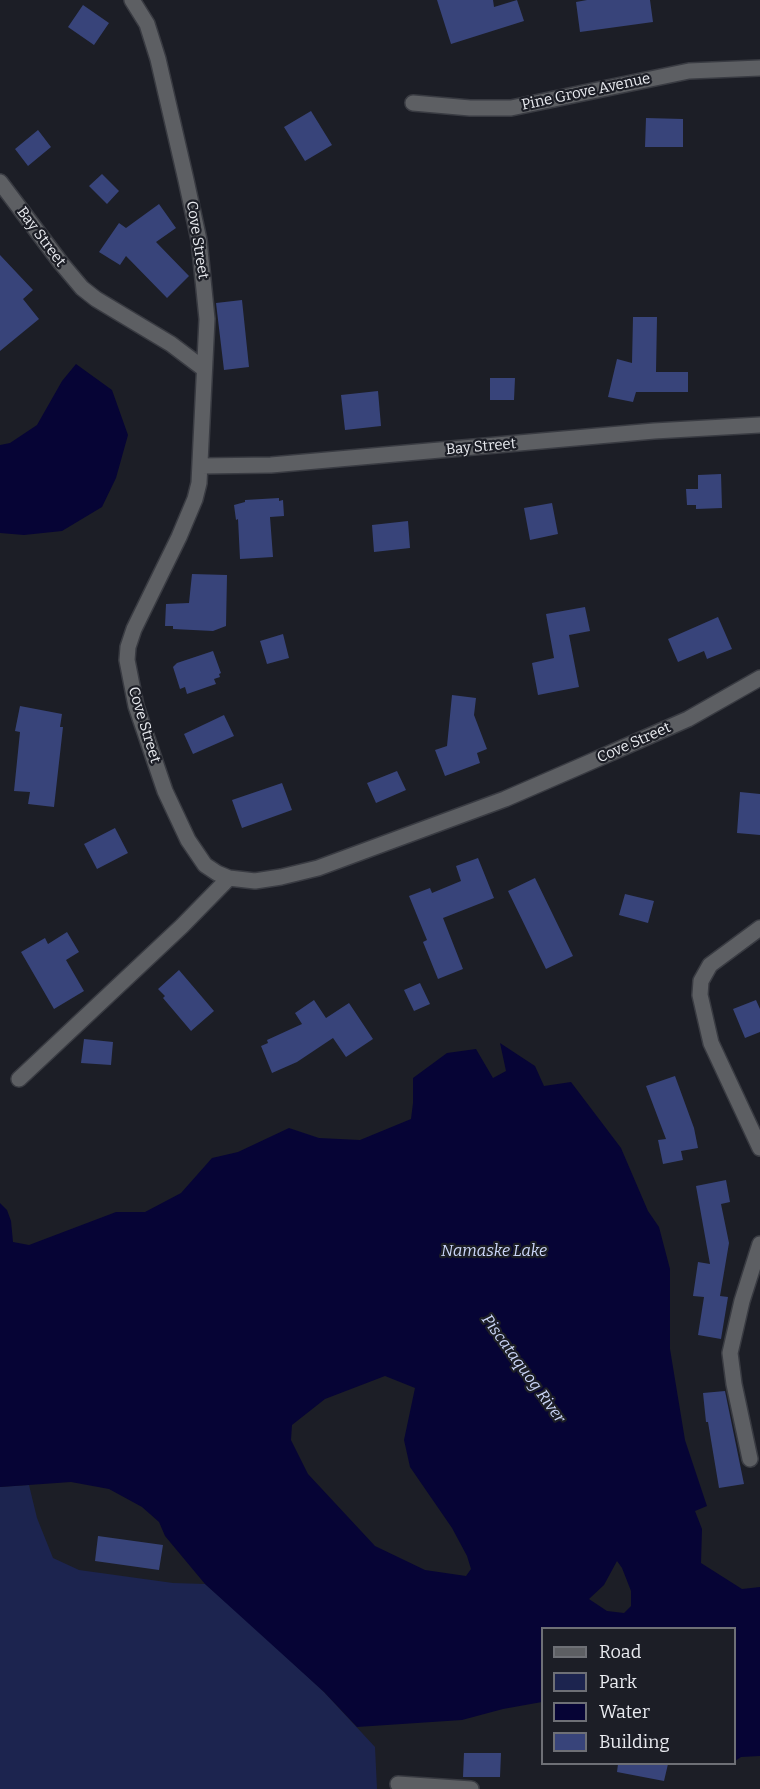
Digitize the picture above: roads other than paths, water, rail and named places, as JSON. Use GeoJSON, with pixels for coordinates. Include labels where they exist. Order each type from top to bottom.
{"type":"FeatureCollection","features":[{"type":"Feature","properties":{"kind":"street","name":"Cove Street"},"geometry":{"type":"LineString","coordinates":[[132,0],[147,24],[158,59],[199,240],[207,319],[201,466],[195,499],[175,546],[134,628],[128,647],[127,660],[136,706],[162,783],[188,840],[206,865],[229,878],[255,881],[318,868],[466,814],[688,719],[760,678]]}},
{"type":"Feature","properties":{"kind":"street","name":"Pine Grove Avenue"},"geometry":{"type":"LineString","coordinates":[[412,103],[470,108],[510,108],[689,71],[760,68]]}},
{"type":"Feature","properties":{"kind":"street","name":"Bay Street"},"geometry":{"type":"LineString","coordinates":[[0,182],[82,288],[204,369]]}},
{"type":"Feature","properties":{"kind":"street","name":"Bay Street"},"geometry":{"type":"LineString","coordinates":[[201,466],[271,465],[573,440],[654,431],[760,425]]}},
{"type":"Feature","properties":{"kind":"street"},"geometry":{"type":"LineString","coordinates":[[19,1079],[182,926],[229,878]]}},
{"type":"Feature","properties":{"kind":"street"},"geometry":{"type":"LineString","coordinates":[[760,928],[711,965],[701,981],[700,995],[711,1042],[760,1148]]}},
{"type":"Feature","properties":{"kind":"street"},"geometry":{"type":"LineString","coordinates":[[750,1459],[734,1384],[730,1353],[742,1301],[760,1244]]}},
{"type":"Feature","properties":{"kind":"street"},"geometry":{"type":"LineString","coordinates":[[398,1784],[471,1789]]}},
{"type":"Feature","properties":{"kind":"water"},"geometry":{"type":"Polygon","coordinates":[[[76,364],[112,390],[128,435],[116,478],[102,507],[62,531],[24,535],[0,533],[0,445],[10,443],[37,425],[62,381],[76,364]]]}},
{"type":"Feature","properties":{"kind":"water","name":"Namaske Lake"},"geometry":{"type":"Polygon","coordinates":[[[500,1043],[535,1066],[544,1086],[571,1082],[621,1148],[648,1211],[659,1227],[670,1269],[670,1349],[685,1440],[707,1506],[695,1511],[702,1529],[701,1563],[742,1589],[760,1587],[760,1756],[741,1757],[736,1760],[736,1627],[541,1627],[541,1702],[462,1720],[357,1727],[324,1692],[205,1584],[165,1536],[159,1522],[142,1507],[109,1489],[71,1482],[0,1487],[0,1203],[7,1210],[11,1221],[13,1242],[29,1245],[116,1212],[145,1212],[181,1193],[212,1158],[238,1152],[289,1128],[319,1138],[360,1140],[411,1119],[413,1078],[447,1053],[476,1049],[493,1078],[506,1071],[500,1043]],[[385,1376],[325,1399],[292,1425],[291,1440],[308,1474],[375,1546],[425,1570],[466,1576],[471,1569],[467,1556],[452,1528],[410,1467],[404,1440],[415,1388],[385,1376]],[[617,1561],[604,1585],[589,1599],[607,1611],[624,1613],[631,1606],[631,1591],[617,1561]]]}},
{"type":"Feature","properties":{"kind":"water label","name":"Piscataquog River"},"geometry":{"type":"Point","coordinates":[523,1369]}}]}
